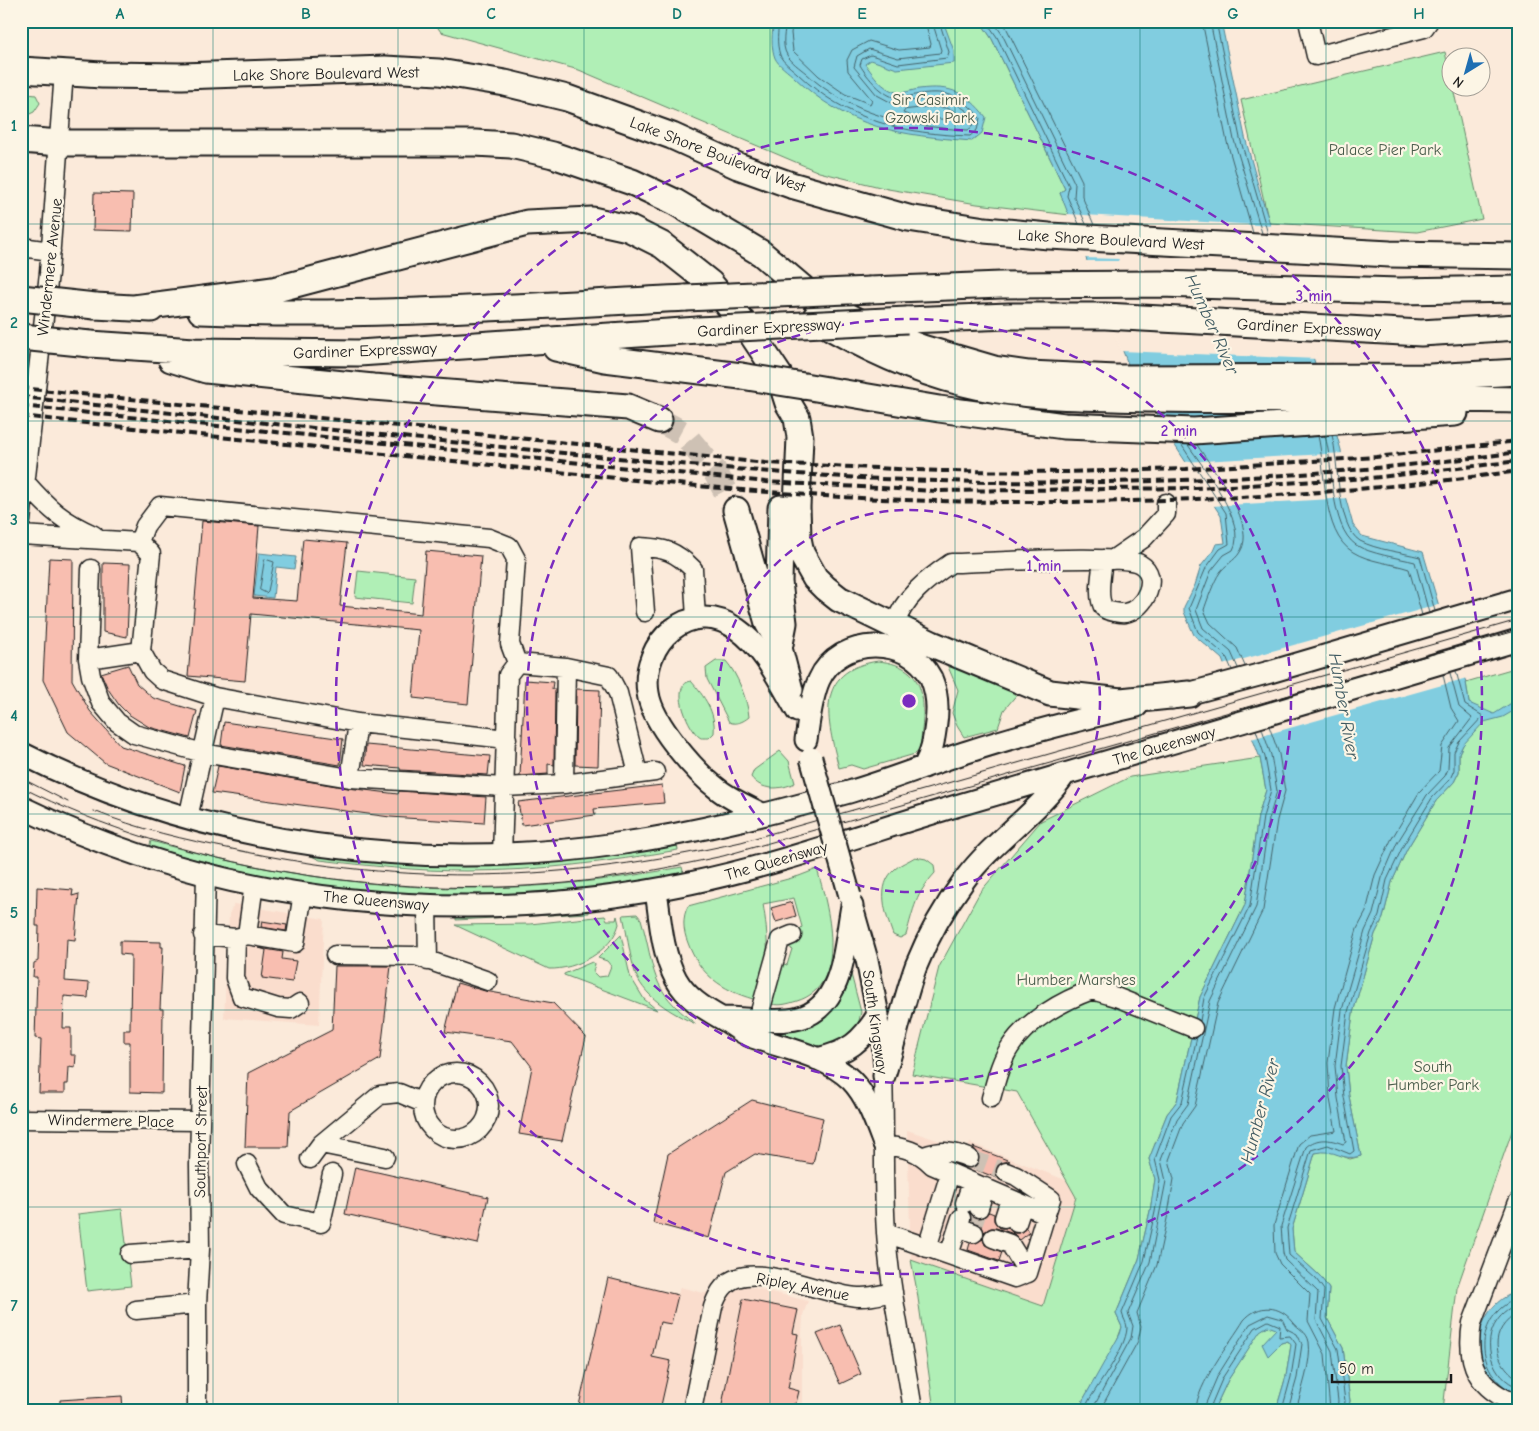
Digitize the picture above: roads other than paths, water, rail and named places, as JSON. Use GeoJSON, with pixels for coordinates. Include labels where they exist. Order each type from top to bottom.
{"type":"FeatureCollection","features":[{"type":"Feature","properties":{"kind":"highway","name":"Lake Shore Boulevard West"},"geometry":{"type":"LineString","coordinates":[[21,70],[102,75],[182,76],[385,69],[439,72],[505,83],[567,98],[672,136],[738,166],[791,185],[908,218],[985,230],[1049,236],[1390,254],[1518,256]]}},
{"type":"Feature","properties":{"kind":"highway"},"geometry":{"type":"LineString","coordinates":[[21,140],[60,144],[434,142],[511,145],[562,158],[632,182],[675,202],[761,253],[819,302],[887,335],[958,360],[994,369],[1031,385],[1116,378],[1518,401]]}},
{"type":"Feature","properties":{"kind":"highway"},"geometry":{"type":"LineString","coordinates":[[134,308],[273,290],[527,223],[592,220],[612,223],[646,236],[678,257],[710,283],[796,395],[800,437],[798,538],[800,553],[815,578],[825,588],[839,599],[932,644],[1050,693],[1121,701],[1189,694]]}},
{"type":"Feature","properties":{"kind":"highway"},"geometry":{"type":"LineString","coordinates":[[1415,254],[1431,247],[1518,243]]}},
{"type":"Feature","properties":{"kind":"highway","name":"Gardiner Expressway"},"geometry":{"type":"LineString","coordinates":[[21,298],[95,306],[283,315],[411,312],[1001,285],[1160,284],[1398,292],[1518,289]]}},
{"type":"Feature","properties":{"kind":"highway","name":"Gardiner Expressway"},"geometry":{"type":"LineString","coordinates":[[21,336],[90,344],[194,351],[359,352],[698,330],[1009,316],[1105,316],[1421,333],[1518,327]]}},
{"type":"Feature","properties":{"kind":"highway"},"geometry":{"type":"LineString","coordinates":[[529,342],[604,359],[741,376],[796,395],[939,409],[1064,426],[1194,431],[1438,396],[1518,372]]}},
{"type":"Feature","properties":{"kind":"highway"},"geometry":{"type":"LineString","coordinates":[[132,347],[206,370],[373,387],[628,407],[659,420]]}},
{"type":"Feature","properties":{"kind":"highway"},"geometry":{"type":"LineString","coordinates":[[780,644],[784,624],[779,582],[783,458],[796,395]]}},
{"type":"Feature","properties":{"kind":"highway"},"geometry":{"type":"LineString","coordinates":[[736,510],[768,624],[780,644]]}},
{"type":"Feature","properties":{"kind":"main road"},"geometry":{"type":"LineString","coordinates":[[21,753],[84,783],[188,818],[251,833],[334,847],[416,855],[502,855],[626,843],[762,814],[852,791],[970,751],[1091,716],[1189,694],[1518,599]]}},
{"type":"Feature","properties":{"kind":"main road"},"geometry":{"type":"LineString","coordinates":[[762,814],[729,797],[706,779],[678,746],[651,706],[647,682],[650,664],[656,647],[667,632],[696,618],[723,622],[736,628],[756,645],[797,711]]}},
{"type":"Feature","properties":{"kind":"main road","name":"The Queensway"},"geometry":{"type":"LineString","coordinates":[[21,807],[117,849],[206,874],[303,893],[390,904],[494,906],[558,902],[656,890],[753,869],[972,801],[1518,640]]}},
{"type":"Feature","properties":{"kind":"main road","name":"South Kingsway"},"geometry":{"type":"LineString","coordinates":[[780,644],[867,960],[878,1015]]}},
{"type":"Feature","properties":{"kind":"main road"},"geometry":{"type":"LineString","coordinates":[[808,749],[819,679],[839,656],[855,648],[877,645],[902,651],[920,664],[931,679],[934,688],[937,719],[932,753],[924,767]]}},
{"type":"Feature","properties":{"kind":"main road"},"geometry":{"type":"LineString","coordinates":[[884,1076],[916,965],[936,924],[964,880],[984,856],[1050,795],[1065,774]]}},
{"type":"Feature","properties":{"kind":"main road"},"geometry":{"type":"LineString","coordinates":[[656,890],[672,972],[689,996],[748,1035],[817,1059],[842,1073],[852,1082],[871,1112],[884,1145]]}},
{"type":"Feature","properties":{"kind":"main road"},"geometry":{"type":"LineString","coordinates":[[723,1018],[758,1018],[777,1021],[801,1018],[810,1014],[830,995],[840,972],[851,901]]}},
{"type":"Feature","properties":{"kind":"main road"},"geometry":{"type":"LineString","coordinates":[[817,1059],[837,1054],[856,1044],[878,1015]]}},
{"type":"Feature","properties":{"kind":"street"},"geometry":{"type":"LineString","coordinates":[[1308,21],[1316,56],[1424,28],[1429,21]]}},
{"type":"Feature","properties":{"kind":"street","name":"Windermere Avenue"},"geometry":{"type":"LineString","coordinates":[[21,521],[51,251],[64,72]]}},
{"type":"Feature","properties":{"kind":"street"},"geometry":{"type":"LineString","coordinates":[[21,247],[51,251]]}},
{"type":"Feature","properties":{"kind":"street"},"geometry":{"type":"LineString","coordinates":[[26,483],[50,510],[75,528],[99,539]]}},
{"type":"Feature","properties":{"kind":"street"},"geometry":{"type":"LineString","coordinates":[[894,626],[898,613],[909,597],[930,577],[951,563],[1108,560],[1144,538],[1166,514],[1166,503]]}},
{"type":"Feature","properties":{"kind":"street"},"geometry":{"type":"LineString","coordinates":[[139,542],[146,526],[160,506],[489,538],[509,546],[516,559],[510,644],[517,663]]}},
{"type":"Feature","properties":{"kind":"street"},"geometry":{"type":"LineString","coordinates":[[21,536],[139,542],[151,554],[141,651],[152,671],[162,680],[215,697],[358,722],[507,739]]}},
{"type":"Feature","properties":{"kind":"street"},"geometry":{"type":"LineString","coordinates":[[645,612],[640,547],[658,548],[678,554],[693,569],[696,618]]}},
{"type":"Feature","properties":{"kind":"street"},"geometry":{"type":"LineString","coordinates":[[91,569],[88,659],[96,694],[117,722],[134,734],[203,753],[350,778],[504,787],[564,784],[646,773],[618,692],[609,676],[566,667],[517,663]]}},
{"type":"Feature","properties":{"kind":"street"},"geometry":{"type":"LineString","coordinates":[[88,659],[141,651]]}},
{"type":"Feature","properties":{"kind":"street"},"geometry":{"type":"LineString","coordinates":[[502,855],[508,675],[517,663]]}},
{"type":"Feature","properties":{"kind":"street"},"geometry":{"type":"LineString","coordinates":[[564,784],[566,667]]}},
{"type":"Feature","properties":{"kind":"street"},"geometry":{"type":"LineString","coordinates":[[188,818],[215,697]]}},
{"type":"Feature","properties":{"kind":"street"},"geometry":{"type":"LineString","coordinates":[[350,778],[358,722]]}},
{"type":"Feature","properties":{"kind":"street","name":"Southport Street"},"geometry":{"type":"LineString","coordinates":[[197,1410],[203,935],[206,874]]}},
{"type":"Feature","properties":{"kind":"street"},"geometry":{"type":"LineString","coordinates":[[254,884],[241,937],[235,978],[242,998],[292,1010],[300,1003]]}},
{"type":"Feature","properties":{"kind":"street"},"geometry":{"type":"LineString","coordinates":[[203,935],[295,943],[303,893]]}},
{"type":"Feature","properties":{"kind":"street"},"geometry":{"type":"LineString","coordinates":[[428,905],[428,961]]}},
{"type":"Feature","properties":{"kind":"street"},"geometry":{"type":"LineString","coordinates":[[758,1018],[780,940],[792,935]]}},
{"type":"Feature","properties":{"kind":"street"},"geometry":{"type":"LineString","coordinates":[[335,955],[416,956],[488,981]]}},
{"type":"Feature","properties":{"kind":"street"},"geometry":{"type":"LineString","coordinates":[[991,1098],[1002,1062],[1018,1036],[1043,1016],[1084,992],[1092,990],[1104,992],[1194,1028]]}},
{"type":"Feature","properties":{"kind":"street","name":"South Kingsway"},"geometry":{"type":"LineString","coordinates":[[878,1015],[884,1076],[886,1234],[893,1292],[913,1410]]}},
{"type":"Feature","properties":{"kind":"street"},"geometry":{"type":"LineString","coordinates":[[310,1159],[321,1144],[380,1095],[399,1093],[423,1103]]}},
{"type":"Feature","properties":{"kind":"street","name":"Windermere Place"},"geometry":{"type":"LineString","coordinates":[[21,1119],[200,1121]]}},
{"type":"Feature","properties":{"kind":"street"},"geometry":{"type":"LineString","coordinates":[[321,1144],[385,1157]]}},
{"type":"Feature","properties":{"kind":"street"},"geometry":{"type":"LineString","coordinates":[[884,1145],[898,1146],[924,1156],[932,1165],[1046,1214]]}},
{"type":"Feature","properties":{"kind":"street"},"geometry":{"type":"LineString","coordinates":[[924,1156],[937,1151],[954,1152],[969,1158]]}},
{"type":"Feature","properties":{"kind":"street"},"geometry":{"type":"LineString","coordinates":[[248,1164],[259,1188],[284,1215],[321,1223],[332,1174]]}},
{"type":"Feature","properties":{"kind":"street"},"geometry":{"type":"LineString","coordinates":[[1006,1172],[1023,1180],[1051,1199],[1028,1273]]}},
{"type":"Feature","properties":{"kind":"street"},"geometry":{"type":"LineString","coordinates":[[927,1248],[950,1173]]}},
{"type":"Feature","properties":{"kind":"street"},"geometry":{"type":"LineString","coordinates":[[949,1255],[969,1220],[978,1185]]}},
{"type":"Feature","properties":{"kind":"street"},"geometry":{"type":"LineString","coordinates":[[1017,1202],[1005,1233],[1028,1273]]}},
{"type":"Feature","properties":{"kind":"street"},"geometry":{"type":"LineString","coordinates":[[1518,1202],[1472,1322],[1470,1336],[1471,1360],[1482,1383],[1497,1396],[1518,1404]]}},
{"type":"Feature","properties":{"kind":"street"},"geometry":{"type":"LineString","coordinates":[[886,1234],[1015,1278],[1028,1273]]}},
{"type":"Feature","properties":{"kind":"street"},"geometry":{"type":"LineString","coordinates":[[130,1254],[200,1249]]}},
{"type":"Feature","properties":{"kind":"street","name":"Ripley Avenue"},"geometry":{"type":"LineString","coordinates":[[692,1410],[713,1307],[717,1296],[730,1281],[744,1276],[763,1276],[860,1297],[893,1292]]}},
{"type":"Feature","properties":{"kind":"street"},"geometry":{"type":"LineString","coordinates":[[136,1310],[197,1304]]}},
{"type":"Feature","properties":{"kind":"water"},"geometry":{"type":"Polygon","coordinates":[[[775,21],[943,21],[954,51],[954,63],[897,69],[871,60],[865,64],[886,88],[896,92],[940,88],[957,92],[964,96],[979,108],[986,117],[982,133],[972,141],[921,136],[876,126],[855,119],[834,108],[814,94],[776,61],[772,40],[775,21]]]}},
{"type":"Feature","properties":{"kind":"water","name":"Humber River"},"geometry":{"type":"Polygon","coordinates":[[[980,21],[1221,21],[1245,137],[1261,196],[1325,394],[1341,450],[1345,496],[1353,525],[1362,536],[1423,552],[1446,630],[1466,682],[1469,703],[1494,714],[1513,702],[1518,692],[1518,707],[1515,710],[1503,717],[1484,722],[1463,745],[1459,753],[1459,772],[1454,782],[1436,801],[1407,849],[1392,882],[1383,918],[1375,934],[1353,1013],[1346,1066],[1349,1096],[1361,1156],[1348,1157],[1329,1152],[1315,1153],[1292,1229],[1294,1252],[1320,1276],[1329,1289],[1327,1318],[1343,1348],[1350,1401],[1348,1410],[1276,1410],[1286,1376],[1291,1345],[1288,1341],[1281,1343],[1268,1356],[1262,1344],[1276,1329],[1268,1326],[1260,1331],[1228,1380],[1214,1410],[1081,1410],[1083,1400],[1120,1334],[1122,1327],[1116,1314],[1139,1259],[1150,1211],[1155,1179],[1149,1159],[1167,1114],[1177,1101],[1200,997],[1245,905],[1258,816],[1266,790],[1260,758],[1222,659],[1194,635],[1184,612],[1184,607],[1195,585],[1201,566],[1216,544],[1225,543],[1221,516],[1174,444],[1128,364],[1060,193],[1065,189],[992,39],[980,21]]]}},
{"type":"Feature","properties":{"kind":"water"},"geometry":{"type":"Polygon","coordinates":[[[259,553],[296,557],[294,569],[276,567],[273,598],[254,596],[259,553]]]}},
{"type":"Feature","properties":{"kind":"water"},"geometry":{"type":"Polygon","coordinates":[[[1518,1292],[1518,1399],[1506,1392],[1485,1372],[1479,1357],[1478,1345],[1480,1333],[1489,1312],[1507,1296],[1518,1292]]]}},
{"type":"Feature","properties":{"kind":"tunnel"},"geometry":{"type":"LineString","coordinates":[[659,420],[683,433],[714,470],[736,510]]}},
{"type":"Feature","properties":{"kind":"tunnel"},"geometry":{"type":"LineString","coordinates":[[969,1158],[1006,1172]]}},
{"type":"Feature","properties":{"kind":"tunnel"},"geometry":{"type":"LineString","coordinates":[[974,1223],[979,1208]]}},
{"type":"Feature","properties":{"kind":"tram line"},"geometry":{"type":"LineString","coordinates":[[94,811],[145,829],[197,842],[298,861],[362,870],[487,875],[549,872],[612,865],[741,842],[1518,620]]}},
{"type":"Feature","properties":{"kind":"tram line"},"geometry":{"type":"LineString","coordinates":[[21,787],[84,815],[149,839],[217,858],[287,872],[358,882],[428,887],[498,887],[586,881],[723,856],[1518,630]]}},
{"type":"Feature","properties":{"kind":"tram line"},"geometry":{"type":"LineString","coordinates":[[21,778],[68,802]]}},
{"type":"Feature","properties":{"kind":"railway"},"geometry":{"type":"LineString","coordinates":[[21,388],[766,463],[940,471],[1066,472],[1186,469],[1376,457],[1518,441]]}},
{"type":"Feature","properties":{"kind":"railway"},"geometry":{"type":"LineString","coordinates":[[21,397],[650,461],[794,474],[938,481],[1083,482],[1229,478],[1374,468],[1518,452]]}},
{"type":"Feature","properties":{"kind":"railway"},"geometry":{"type":"LineString","coordinates":[[21,406],[766,482],[936,491],[1195,488],[1371,478],[1518,461]]}},
{"type":"Feature","properties":{"kind":"railway"},"geometry":{"type":"LineString","coordinates":[[21,416],[686,485],[875,499],[1083,502],[1228,498],[1374,488],[1518,471]]}},
{"type":"Feature","properties":{"kind":"park label","name":"Sir Casimir Gzowski Park"},"geometry":{"type":"Point","coordinates":[930,108]}},
{"type":"Feature","properties":{"kind":"park label","name":"Palace Pier Park"},"geometry":{"type":"Point","coordinates":[1385,149]}},
{"type":"Feature","properties":{"kind":"park label","name":"Humber Marshes"},"geometry":{"type":"Point","coordinates":[1076,979]}},
{"type":"Feature","properties":{"kind":"park label","name":"South Humber Park"},"geometry":{"type":"Point","coordinates":[1433,1075]}}]}
